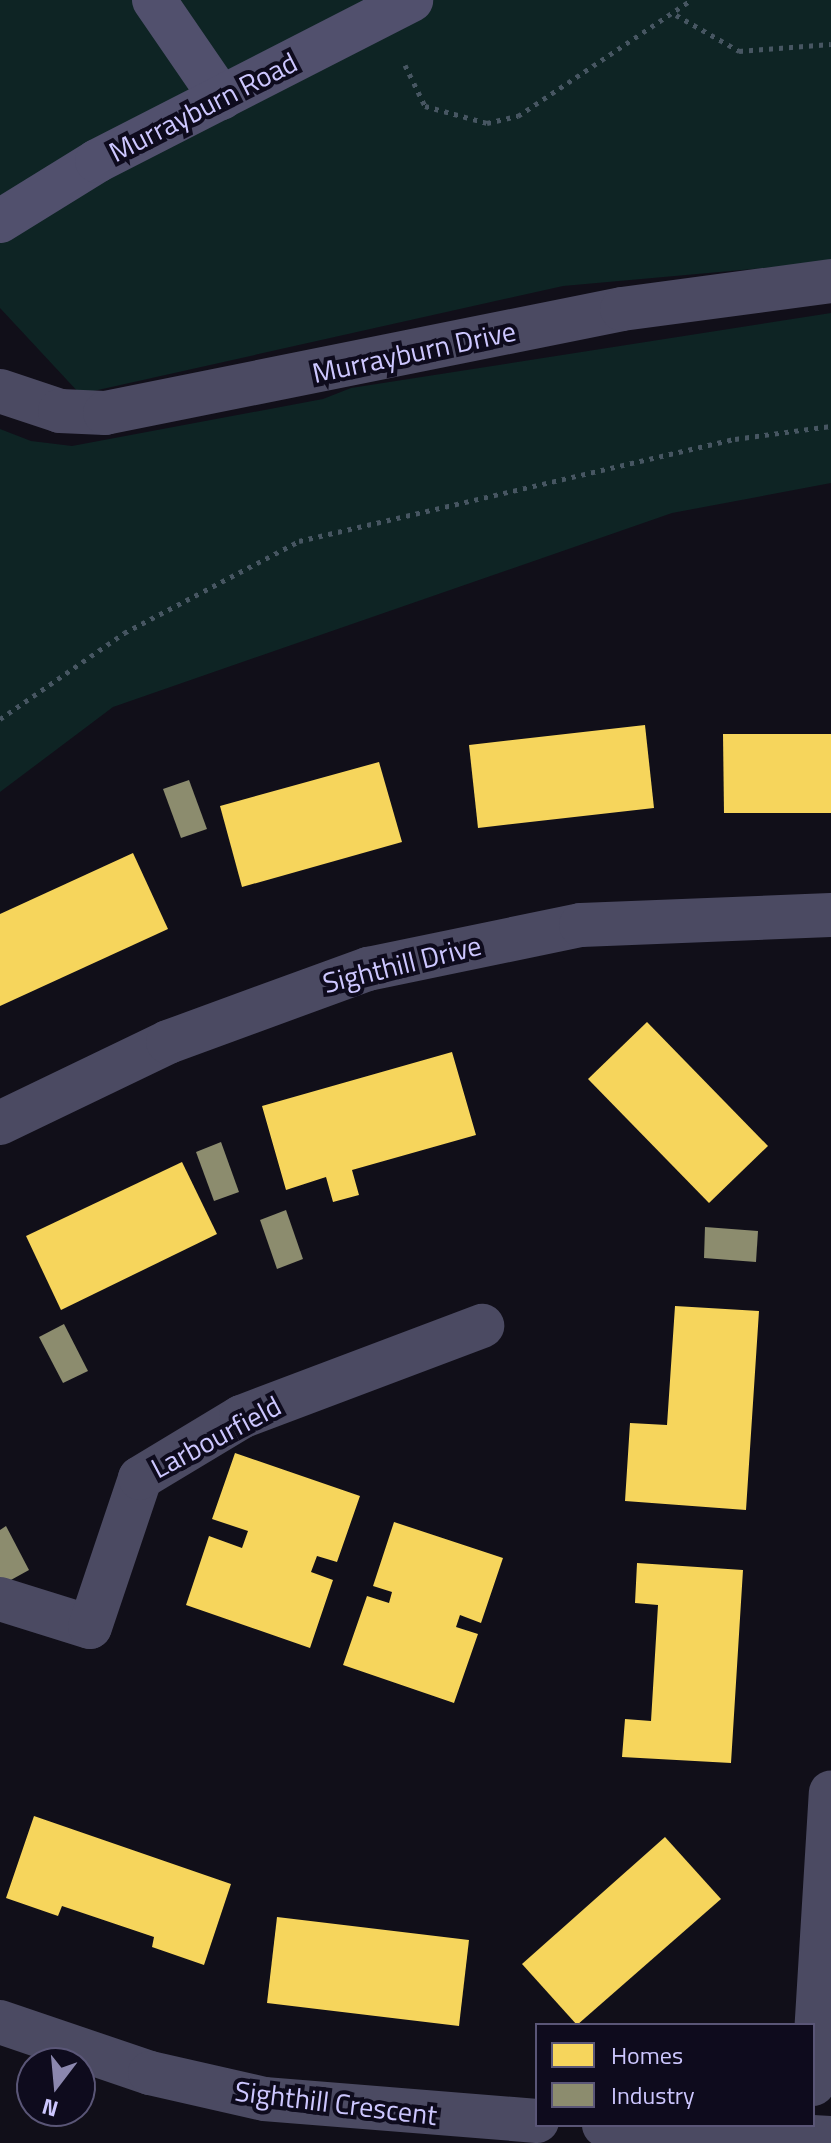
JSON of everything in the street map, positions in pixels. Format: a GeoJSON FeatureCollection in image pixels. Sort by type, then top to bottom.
{"type":"FeatureCollection","features":[{"type":"Feature","properties":{"kind":"street"},"geometry":{"type":"LineString","coordinates":[[154,0],[221,98]]}},
{"type":"Feature","properties":{"kind":"street","name":"Murrayburn Road"},"geometry":{"type":"LineString","coordinates":[[0,221],[97,161],[396,8]]}},
{"type":"Feature","properties":{"kind":"street","name":"Murrayburn Drive"},"geometry":{"type":"LineString","coordinates":[[0,391],[60,411],[105,413],[622,309],[831,281]]}},
{"type":"Feature","properties":{"kind":"street","name":"Sighthill Drive"},"geometry":{"type":"LineString","coordinates":[[0,1123],[168,1042],[368,969],[581,925],[831,915]]}},
{"type":"Feature","properties":{"kind":"street","name":"Larbourfield"},"geometry":{"type":"LineString","coordinates":[[0,1599],[90,1627],[140,1478],[241,1417],[482,1326]]}},
{"type":"Feature","properties":{"kind":"street"},"geometry":{"type":"LineString","coordinates":[[815,2052],[831,1793]]}},
{"type":"Feature","properties":{"kind":"street","name":"Sighthill Crescent"},"geometry":{"type":"LineString","coordinates":[[0,2022],[150,2073],[264,2099],[535,2121]]}},
{"type":"Feature","properties":{"kind":"street"},"geometry":{"type":"LineString","coordinates":[[643,2127],[816,2136]]}},
{"type":"Feature","properties":{"kind":"path"},"geometry":{"type":"LineString","coordinates":[[396,8],[425,106],[487,123],[518,116],[676,15],[691,0]]}},
{"type":"Feature","properties":{"kind":"path"},"geometry":{"type":"LineString","coordinates":[[676,15],[739,51],[831,44]]}},
{"type":"Feature","properties":{"kind":"path"},"geometry":{"type":"LineString","coordinates":[[0,719],[124,633],[299,541],[735,439],[831,426]]}},
{"type":"Feature","properties":{"kind":"green space"},"geometry":{"type":"Polygon","coordinates":[[[0,0],[831,0],[831,262],[563,286],[80,394],[0,308],[0,0]]]}},
{"type":"Feature","properties":{"kind":"green space"},"geometry":{"type":"Polygon","coordinates":[[[831,313],[831,483],[672,513],[113,707],[0,792],[0,429],[31,441],[72,446],[323,399],[351,388],[831,313]]]}},
{"type":"Feature","properties":{"kind":"building: Homes"},"geometry":{"type":"Polygon","coordinates":[[[645,725],[654,808],[478,828],[469,745],[645,725]]]}},
{"type":"Feature","properties":{"kind":"building: Homes"},"geometry":{"type":"Polygon","coordinates":[[[723,734],[831,734],[831,813],[724,813],[723,734]]]}},
{"type":"Feature","properties":{"kind":"building: Homes"},"geometry":{"type":"Polygon","coordinates":[[[379,762],[402,842],[242,887],[220,806],[379,762]]]}},
{"type":"Feature","properties":{"kind":"building: Homes"},"geometry":{"type":"Polygon","coordinates":[[[133,853],[168,929],[0,1006],[0,914],[133,853]]]}},
{"type":"Feature","properties":{"kind":"building: Homes"},"geometry":{"type":"Polygon","coordinates":[[[647,1022],[768,1146],[709,1203],[588,1079],[647,1022]]]}},
{"type":"Feature","properties":{"kind":"building: Homes"},"geometry":{"type":"Polygon","coordinates":[[[452,1052],[476,1135],[352,1170],[359,1195],[333,1202],[326,1177],[286,1190],[262,1106],[452,1052]]]}},
{"type":"Feature","properties":{"kind":"building: Homes"},"geometry":{"type":"Polygon","coordinates":[[[182,1162],[217,1234],[61,1310],[26,1236],[182,1162]]]}},
{"type":"Feature","properties":{"kind":"building: Homes"},"geometry":{"type":"Polygon","coordinates":[[[675,1306],[759,1311],[746,1510],[625,1501],[630,1423],[667,1425],[675,1306]]]}},
{"type":"Feature","properties":{"kind":"building: Homes"},"geometry":{"type":"Polygon","coordinates":[[[235,1453],[360,1496],[337,1562],[317,1556],[311,1572],[333,1580],[310,1648],[186,1605],[209,1536],[242,1548],[248,1531],[212,1519],[235,1453]]]}},
{"type":"Feature","properties":{"kind":"building: Homes"},"geometry":{"type":"Polygon","coordinates":[[[394,1522],[503,1558],[481,1623],[460,1615],[456,1627],[478,1634],[454,1703],[343,1665],[367,1596],[389,1603],[392,1592],[373,1586],[394,1522]]]}},
{"type":"Feature","properties":{"kind":"building: Homes"},"geometry":{"type":"Polygon","coordinates":[[[637,1563],[743,1570],[731,1763],[622,1757],[625,1719],[651,1721],[658,1605],[635,1603],[637,1563]]]}},
{"type":"Feature","properties":{"kind":"building: Homes"},"geometry":{"type":"Polygon","coordinates":[[[34,1816],[231,1884],[204,1965],[152,1947],[154,1937],[62,1906],[58,1916],[6,1898],[34,1816]]]}},
{"type":"Feature","properties":{"kind":"building: Homes"},"geometry":{"type":"Polygon","coordinates":[[[665,1837],[721,1899],[579,2023],[575,2023],[522,1964],[665,1837]]]}},
{"type":"Feature","properties":{"kind":"building: Homes"},"geometry":{"type":"Polygon","coordinates":[[[277,1917],[469,1940],[459,2026],[267,2003],[277,1917]]]}},
{"type":"Feature","properties":{"kind":"building: Industry"},"geometry":{"type":"Polygon","coordinates":[[[189,780],[207,829],[181,838],[163,789],[189,780]]]}},
{"type":"Feature","properties":{"kind":"building: Industry"},"geometry":{"type":"Polygon","coordinates":[[[221,1142],[239,1192],[214,1201],[196,1152],[221,1142]]]}},
{"type":"Feature","properties":{"kind":"building: Industry"},"geometry":{"type":"Polygon","coordinates":[[[286,1210],[303,1259],[277,1269],[260,1220],[286,1210]]]}},
{"type":"Feature","properties":{"kind":"building: Industry"},"geometry":{"type":"Polygon","coordinates":[[[705,1227],[758,1231],[756,1262],[704,1258],[705,1227]]]}},
{"type":"Feature","properties":{"kind":"building: Industry"},"geometry":{"type":"Polygon","coordinates":[[[64,1324],[88,1371],[63,1383],[39,1337],[64,1324]]]}},
{"type":"Feature","properties":{"kind":"building: Industry"},"geometry":{"type":"Polygon","coordinates":[[[6,1526],[29,1570],[0,1586],[0,1530],[6,1526]]]}}]}
